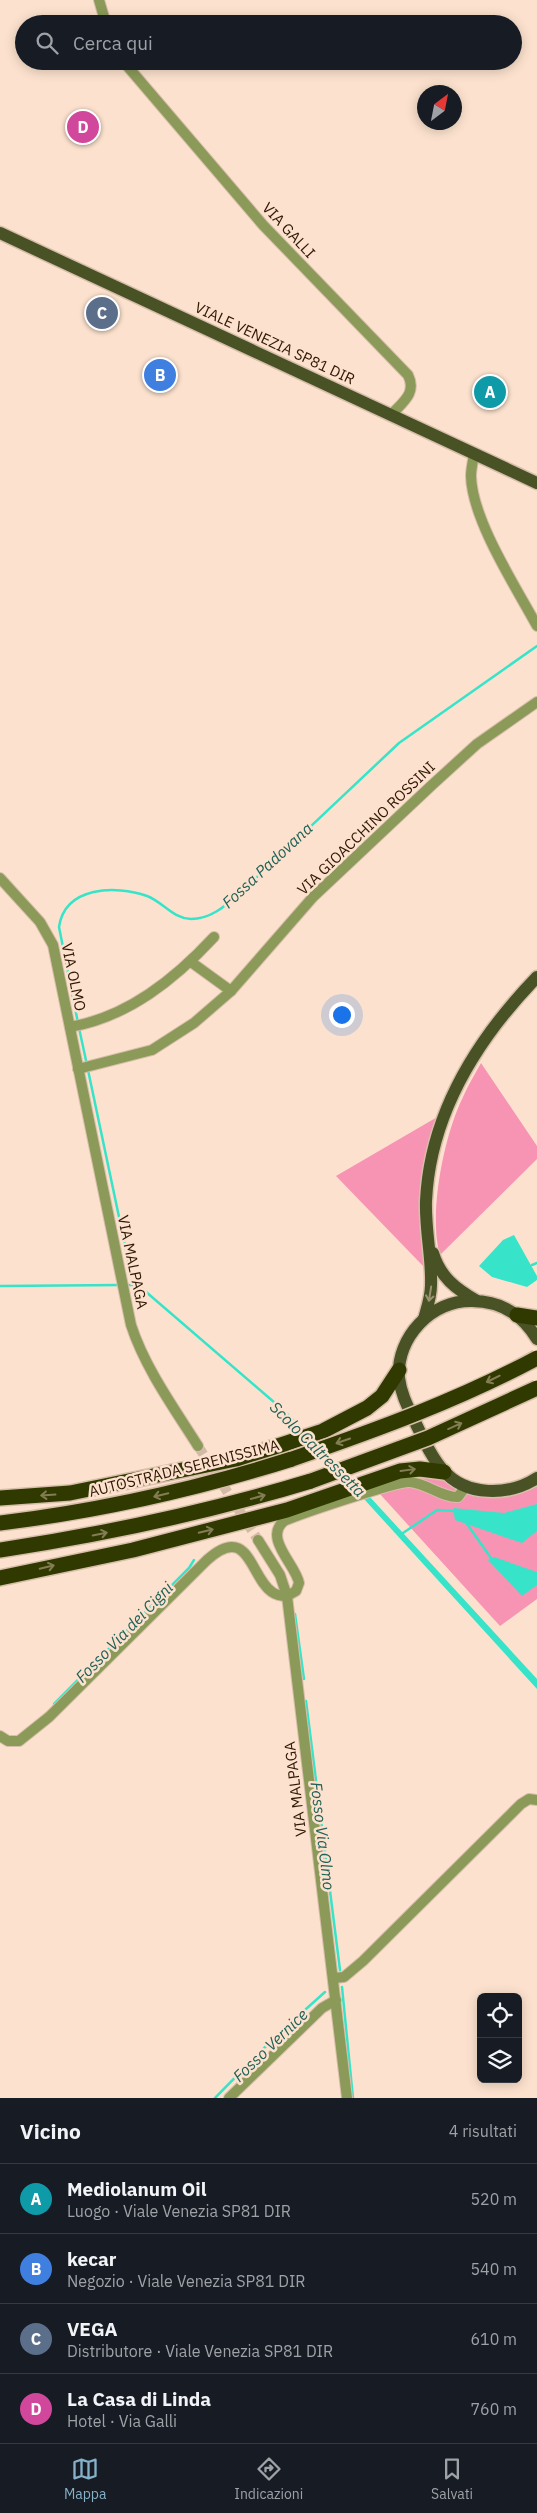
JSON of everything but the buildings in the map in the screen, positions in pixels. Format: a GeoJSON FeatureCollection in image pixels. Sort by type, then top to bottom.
{"type":"FeatureCollection","features":[{"type":"Feature","properties":{"kind":"highway"},"geometry":{"type":"LineString","coordinates":[[517,1315],[537,1318]]}},
{"type":"Feature","properties":{"kind":"highway","name":"AUTOSTRADA SERENISSIMA"},"geometry":{"type":"LineString","coordinates":[[0,1523],[134,1501],[242,1475],[389,1425],[480,1386],[537,1358]]}},
{"type":"Feature","properties":{"kind":"highway"},"geometry":{"type":"LineString","coordinates":[[0,1498],[70,1493],[217,1463],[284,1444],[323,1431],[349,1419],[376,1402],[399,1370]]}},
{"type":"Feature","properties":{"kind":"highway"},"geometry":{"type":"LineString","coordinates":[[0,1550],[87,1537],[141,1526],[311,1481],[428,1438],[537,1388]]}},
{"type":"Feature","properties":{"kind":"highway"},"geometry":{"type":"LineString","coordinates":[[0,1578],[188,1536],[348,1495],[379,1485],[407,1470],[444,1472]]}},
{"type":"Feature","properties":{"kind":"main road","name":"VIALE VENEZIA SP81 DIR"},"geometry":{"type":"LineString","coordinates":[[0,233],[537,483]]}},
{"type":"Feature","properties":{"kind":"main road"},"geometry":{"type":"LineString","coordinates":[[424,1319],[431,1287],[427,1234],[429,1171],[434,1144],[444,1111],[477,1050],[494,1026],[537,977]]}},
{"type":"Feature","properties":{"kind":"main road"},"geometry":{"type":"LineString","coordinates":[[427,1234],[435,1260],[442,1273],[459,1290],[477,1301]]}},
{"type":"Feature","properties":{"kind":"main road"},"geometry":{"type":"LineString","coordinates":[[537,1339],[525,1321],[502,1306],[477,1301],[449,1304],[424,1319],[406,1342],[399,1370],[406,1402],[426,1446],[444,1472],[466,1486],[481,1490],[502,1491],[522,1486],[537,1478]]}},
{"type":"Feature","properties":{"kind":"street"},"geometry":{"type":"LineString","coordinates":[[99,0],[103,15]]}},
{"type":"Feature","properties":{"kind":"street","name":"VIA GALLI"},"geometry":{"type":"LineString","coordinates":[[131,70],[263,225],[408,375],[412,389],[410,395],[391,415]]}},
{"type":"Feature","properties":{"kind":"street"},"geometry":{"type":"LineString","coordinates":[[474,454],[471,475],[473,494],[481,516],[537,626]]}},
{"type":"Feature","properties":{"kind":"street","name":"VIA GIOACCHINO ROSSINI"},"geometry":{"type":"LineString","coordinates":[[84,1067],[158,1046],[194,1023],[231,991],[314,897],[362,851],[477,744],[537,702]]}},
{"type":"Feature","properties":{"kind":"street","name":"VIA OLMO"},"geometry":{"type":"LineString","coordinates":[[0,878],[36,916],[50,937],[76,1026],[84,1067]]}},
{"type":"Feature","properties":{"kind":"street"},"geometry":{"type":"LineString","coordinates":[[76,1026],[148,996],[191,962],[214,937]]}},
{"type":"Feature","properties":{"kind":"street"},"geometry":{"type":"LineString","coordinates":[[191,962],[231,991]]}},
{"type":"Feature","properties":{"kind":"street","name":"VIA MALPAGA"},"geometry":{"type":"LineString","coordinates":[[84,1067],[124,1294],[138,1343],[166,1395],[198,1446]]}},
{"type":"Feature","properties":{"kind":"street"},"geometry":{"type":"LineString","coordinates":[[379,1485],[408,1482],[429,1487],[451,1497],[458,1497],[466,1486]]}},
{"type":"Feature","properties":{"kind":"street"},"geometry":{"type":"LineString","coordinates":[[0,1736],[12,1742],[19,1741],[49,1717],[220,1549],[232,1548],[244,1553],[272,1593],[287,1596],[296,1591],[299,1580],[278,1542],[277,1535],[280,1525],[292,1518],[348,1495]]}},
{"type":"Feature","properties":{"kind":"street","name":"VIA MALPAGA"},"geometry":{"type":"LineString","coordinates":[[258,1540],[280,1575],[287,1596],[347,2098]]}},
{"type":"Feature","properties":{"kind":"street"},"geometry":{"type":"LineString","coordinates":[[334,1978],[344,1977],[363,1961],[521,1804],[529,1799],[537,1800]]}},
{"type":"Feature","properties":{"kind":"street"},"geometry":{"type":"LineString","coordinates":[[229,2098],[322,2008],[336,2000]]}},
{"type":"Feature","properties":{"kind":"shaded area"},"geometry":{"type":"Polygon","coordinates":[[[481,1063],[537,1146],[537,1159],[440,1255],[436,1219],[437,1197],[444,1153],[456,1113],[481,1063]]]}},
{"type":"Feature","properties":{"kind":"shaded area"},"geometry":{"type":"Polygon","coordinates":[[[439,1116],[425,1268],[336,1176],[439,1116]]]}},
{"type":"Feature","properties":{"kind":"shaded area"},"geometry":{"type":"Polygon","coordinates":[[[399,1473],[440,1476],[471,1490],[537,1482],[537,1599],[500,1626],[369,1482],[399,1473]]]}},
{"type":"Feature","properties":{"kind":"water"},"geometry":{"type":"Polygon","coordinates":[[[514,1235],[537,1276],[537,1280],[527,1287],[492,1277],[479,1266],[503,1240],[514,1235]]]}},
{"type":"Feature","properties":{"kind":"water"},"geometry":{"type":"Polygon","coordinates":[[[370,1497],[537,1679],[537,1689],[364,1499],[370,1497]]]}},
{"type":"Feature","properties":{"kind":"water"},"geometry":{"type":"Polygon","coordinates":[[[537,1504],[537,1531],[522,1543],[455,1520],[453,1508],[504,1513],[537,1504]]]}},
{"type":"Feature","properties":{"kind":"water"},"geometry":{"type":"Polygon","coordinates":[[[494,1557],[537,1572],[537,1585],[522,1596],[488,1560],[494,1557]]]}},
{"type":"Feature","properties":{"kind":"waterway","name":"Fossa Padovana"},"geometry":{"type":"LineString","coordinates":[[78,1023],[59,927],[63,913],[71,903],[81,896],[94,892],[121,890],[147,896],[184,918],[191,919],[211,915],[238,895],[399,743],[537,646]]}},
{"type":"Feature","properties":{"kind":"waterway","name":"Fossa Padovana"},"geometry":{"type":"LineString","coordinates":[[79,1028],[87,1065]]}},
{"type":"Feature","properties":{"kind":"waterway","name":"Fossa Padovana"},"geometry":{"type":"LineString","coordinates":[[88,1070],[130,1269],[138,1285]]}},
{"type":"Feature","properties":{"kind":"waterway"},"geometry":{"type":"LineString","coordinates":[[532,1265],[537,1263]]}},
{"type":"Feature","properties":{"kind":"waterway","name":"Scolo Caltressetta"},"geometry":{"type":"LineString","coordinates":[[0,1286],[121,1285]]}},
{"type":"Feature","properties":{"kind":"waterway","name":"Scolo Caltressetta"},"geometry":{"type":"LineString","coordinates":[[126,1285],[138,1285],[282,1409],[305,1432]]}},
{"type":"Feature","properties":{"kind":"waterway","name":"Scolo Caltressetta"},"geometry":{"type":"LineString","coordinates":[[324,1453],[336,1465]]}},
{"type":"Feature","properties":{"kind":"waterway"},"geometry":{"type":"LineString","coordinates":[[403,1533],[437,1510],[453,1511]]}},
{"type":"Feature","properties":{"kind":"waterway"},"geometry":{"type":"LineString","coordinates":[[467,1524],[491,1558]]}},
{"type":"Feature","properties":{"kind":"waterway","name":"Fosso Via dei Cigni"},"geometry":{"type":"LineString","coordinates":[[54,1704],[189,1568],[194,1560]]}},
{"type":"Feature","properties":{"kind":"waterway","name":"Fosso Via Olmo"},"geometry":{"type":"LineString","coordinates":[[295,1614],[304,1679]]}},
{"type":"Feature","properties":{"kind":"waterway","name":"Fosso Via Olmo"},"geometry":{"type":"LineString","coordinates":[[306,1701],[340,1970]]}},
{"type":"Feature","properties":{"kind":"waterway","name":"Fosso Via Olmo"},"geometry":{"type":"LineString","coordinates":[[342,1987],[353,2098]]}},
{"type":"Feature","properties":{"kind":"waterway","name":"Fosso Vernice"},"geometry":{"type":"LineString","coordinates":[[215,2098],[277,2035],[325,1992]]}},
{"type":"Feature","properties":{"kind":"tunnel"},"geometry":{"type":"LineString","coordinates":[[198,1446],[258,1540]]}},
{"type":"Feature","properties":{"kind":"place","name":"La Casa di Linda"},"geometry":{"type":"Point","coordinates":[83,127]}},
{"type":"Feature","properties":{"kind":"place","name":"VEGA"},"geometry":{"type":"Point","coordinates":[102,313]}},
{"type":"Feature","properties":{"kind":"place","name":"kecar"},"geometry":{"type":"Point","coordinates":[160,375]}},
{"type":"Feature","properties":{"kind":"place","name":"Mediolanum Oil"},"geometry":{"type":"Point","coordinates":[490,392]}}]}
